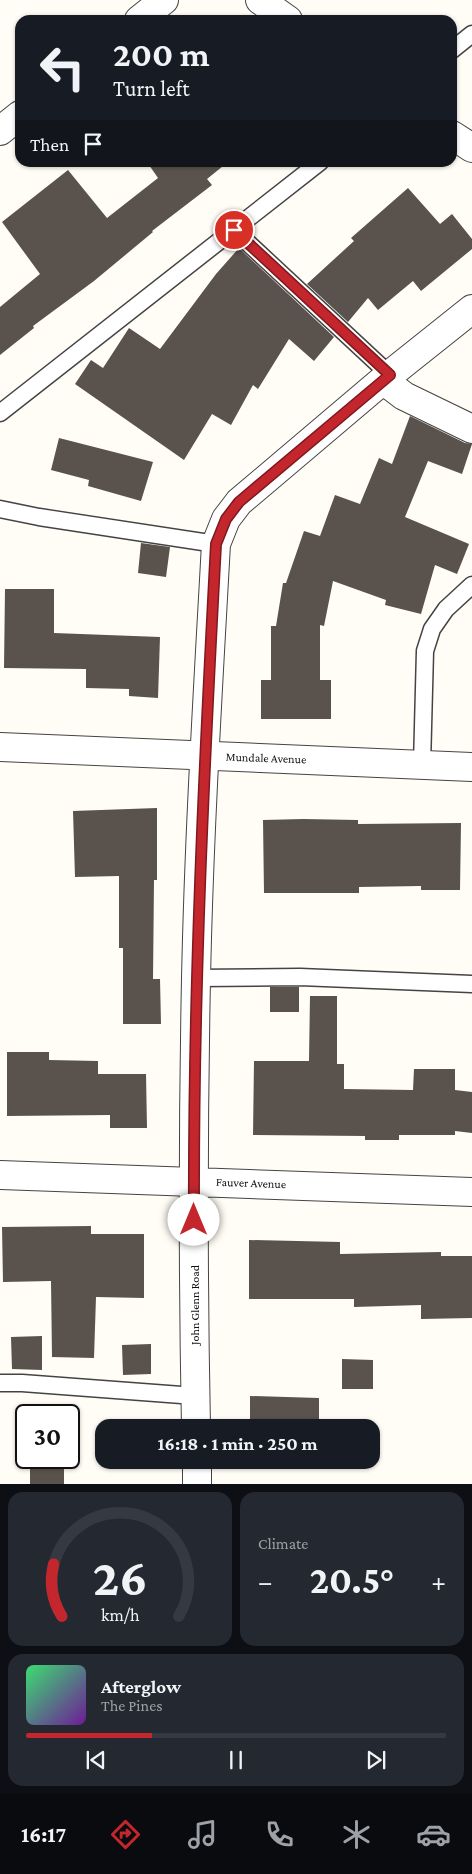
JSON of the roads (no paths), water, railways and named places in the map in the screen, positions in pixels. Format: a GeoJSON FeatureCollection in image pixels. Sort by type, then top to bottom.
{"type":"FeatureCollection","features":[{"type":"Feature","properties":{"kind":"street"},"geometry":{"type":"LineString","coordinates":[[145,15],[164,0]]}},
{"type":"Feature","properties":{"kind":"street"},"geometry":{"type":"LineString","coordinates":[[260,0],[281,15]]}},
{"type":"Feature","properties":{"kind":"street"},"geometry":{"type":"LineString","coordinates":[[0,132],[15,119]]}},
{"type":"Feature","properties":{"kind":"street"},"geometry":{"type":"LineString","coordinates":[[457,138],[472,148]]}},
{"type":"Feature","properties":{"kind":"street","name":"John Glenn Road"},"geometry":{"type":"LineString","coordinates":[[196,1419],[194,1181],[196,978],[204,756],[216,544],[226,519],[239,502],[472,309]]}},
{"type":"Feature","properties":{"kind":"street"},"geometry":{"type":"LineString","coordinates":[[387,378],[404,396],[472,429]]}},
{"type":"Feature","properties":{"kind":"street","name":"Mundale Avenue"},"geometry":{"type":"LineString","coordinates":[[0,747],[472,767]]}},
{"type":"Feature","properties":{"kind":"street","name":"Fauver Avenue"},"geometry":{"type":"LineString","coordinates":[[0,1175],[472,1192]]}},
{"type":"Feature","properties":{"kind":"street"},"geometry":{"type":"LineString","coordinates":[[197,1469],[197,1484]]}},
{"type":"Feature","properties":{"kind":"lane"},"geometry":{"type":"LineString","coordinates":[[457,46],[472,34]]}},
{"type":"Feature","properties":{"kind":"lane"},"geometry":{"type":"LineString","coordinates":[[0,413],[314,167]]}},
{"type":"Feature","properties":{"kind":"lane"},"geometry":{"type":"LineString","coordinates":[[234,230],[387,378]]}},
{"type":"Feature","properties":{"kind":"lane"},"geometry":{"type":"LineString","coordinates":[[0,509],[38,517],[216,544]]}},
{"type":"Feature","properties":{"kind":"lane"},"geometry":{"type":"LineString","coordinates":[[422,765],[425,651],[432,629],[446,609],[472,585]]}},
{"type":"Feature","properties":{"kind":"lane"},"geometry":{"type":"LineString","coordinates":[[196,978],[300,977],[472,984]]}},
{"type":"Feature","properties":{"kind":"lane"},"geometry":{"type":"LineString","coordinates":[[0,1383],[196,1396]]}}]}
